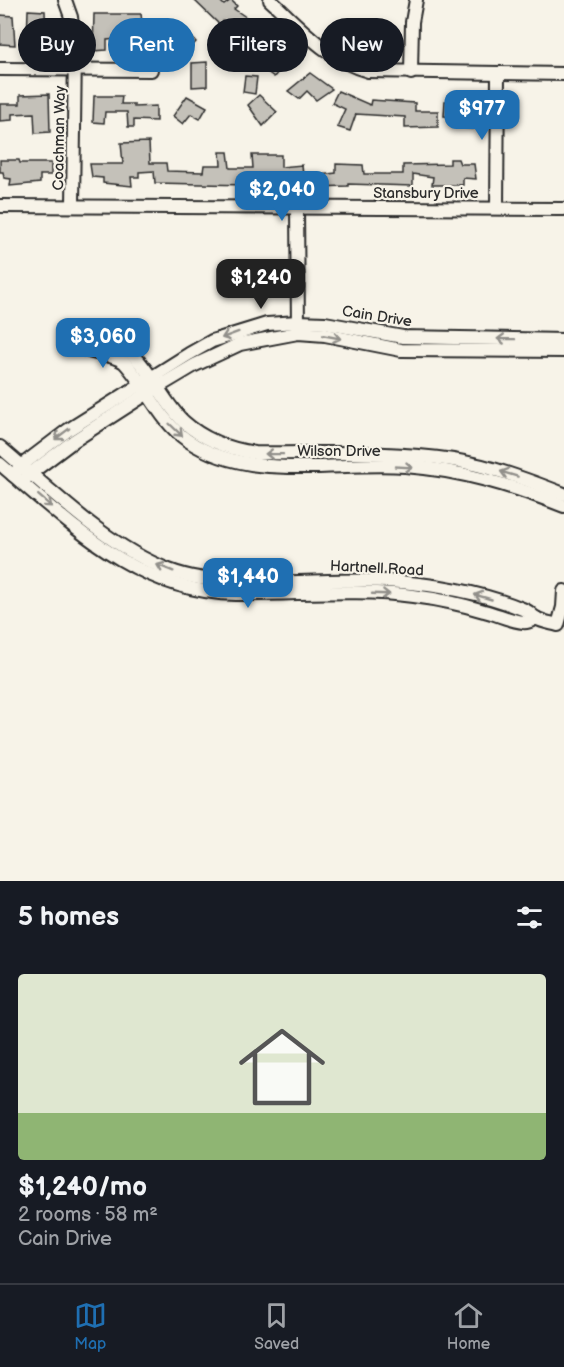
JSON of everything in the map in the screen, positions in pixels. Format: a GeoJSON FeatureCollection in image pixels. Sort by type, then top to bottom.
{"type":"FeatureCollection","features":[{"type":"Feature","properties":{"kind":"street","name":"Coachman Way"},"geometry":{"type":"LineString","coordinates":[[64,0],[71,18]]}},
{"type":"Feature","properties":{"kind":"street"},"geometry":{"type":"LineString","coordinates":[[270,0],[334,57],[349,66],[368,71],[411,74],[564,74]]}},
{"type":"Feature","properties":{"kind":"street"},"geometry":{"type":"LineString","coordinates":[[411,74],[412,22],[416,0]]}},
{"type":"Feature","properties":{"kind":"street"},"geometry":{"type":"LineString","coordinates":[[0,69],[18,69]]}},
{"type":"Feature","properties":{"kind":"street","name":"Coachman Way"},"geometry":{"type":"LineString","coordinates":[[73,206],[75,72]]}},
{"type":"Feature","properties":{"kind":"street"},"geometry":{"type":"LineString","coordinates":[[497,208],[498,74]]}},
{"type":"Feature","properties":{"kind":"street","name":"Stansbury Drive"},"geometry":{"type":"LineString","coordinates":[[0,206],[564,209]]}},
{"type":"Feature","properties":{"kind":"street"},"geometry":{"type":"LineString","coordinates":[[297,207],[298,327]]}},
{"type":"Feature","properties":{"kind":"street","name":"Cain Drive"},"geometry":{"type":"LineString","coordinates":[[22,474],[68,430],[149,385],[212,342],[267,324],[298,327],[326,323],[403,338],[564,351]]}},
{"type":"Feature","properties":{"kind":"street","name":"Cain Drive"},"geometry":{"type":"LineString","coordinates":[[470,344],[564,340]]}},
{"type":"Feature","properties":{"kind":"street","name":"Wilson Drive"},"geometry":{"type":"LineString","coordinates":[[75,344],[89,351],[116,357],[149,385],[169,423],[185,438],[225,459],[251,465],[347,460],[406,454],[456,460],[520,478],[564,494]]}},
{"type":"Feature","properties":{"kind":"street","name":"Hartnell Road"},"geometry":{"type":"LineString","coordinates":[[0,447],[22,474],[79,531],[116,558],[166,582],[197,590],[234,587],[353,587],[416,584],[473,594],[528,611],[536,618],[558,625],[564,607],[564,591]]}},
{"type":"Feature","properties":{"kind":"street","name":"Wilson Drive"},"geometry":{"type":"LineString","coordinates":[[347,460],[452,472],[527,492],[564,506]]}},
{"type":"Feature","properties":{"kind":"street","name":"Hartnell Road"},"geometry":{"type":"LineString","coordinates":[[0,464],[22,474]]}},
{"type":"Feature","properties":{"kind":"building"},"geometry":{"type":"Polygon","coordinates":[[[194,0],[219,0],[224,5],[231,0],[237,6],[234,9],[247,18],[213,18],[194,0]]]}},
{"type":"Feature","properties":{"kind":"building"},"geometry":{"type":"Polygon","coordinates":[[[28,10],[45,11],[45,18],[28,18],[28,10]]]}},
{"type":"Feature","properties":{"kind":"building"},"geometry":{"type":"Polygon","coordinates":[[[94,14],[141,14],[142,18],[108,18],[107,50],[96,51],[96,18],[94,18],[94,14]]]}},
{"type":"Feature","properties":{"kind":"building"},"geometry":{"type":"Polygon","coordinates":[[[0,15],[13,16],[15,45],[0,44],[0,15]]]}},
{"type":"Feature","properties":{"kind":"building"},"geometry":{"type":"Polygon","coordinates":[[[207,62],[207,86],[192,87],[192,72],[195,72],[195,63],[207,62]]]}},
{"type":"Feature","properties":{"kind":"building"},"geometry":{"type":"Polygon","coordinates":[[[267,72],[278,72],[274,77],[267,72]]]}},
{"type":"Feature","properties":{"kind":"building"},"geometry":{"type":"Polygon","coordinates":[[[310,73],[332,89],[316,100],[307,91],[299,99],[288,91],[310,73]]]}},
{"type":"Feature","properties":{"kind":"building"},"geometry":{"type":"Polygon","coordinates":[[[245,76],[257,77],[255,94],[243,92],[245,76]]]}},
{"type":"Feature","properties":{"kind":"building"},"geometry":{"type":"Polygon","coordinates":[[[338,91],[370,105],[371,100],[415,103],[415,111],[438,111],[438,127],[405,128],[405,117],[356,114],[350,131],[337,127],[345,109],[332,103],[338,91]]]}},
{"type":"Feature","properties":{"kind":"building"},"geometry":{"type":"Polygon","coordinates":[[[49,94],[50,132],[35,133],[34,113],[12,114],[12,120],[0,121],[0,104],[20,104],[20,95],[49,94]]]}},
{"type":"Feature","properties":{"kind":"building"},"geometry":{"type":"Polygon","coordinates":[[[259,95],[277,112],[263,126],[248,105],[259,95]]]}},
{"type":"Feature","properties":{"kind":"building"},"geometry":{"type":"Polygon","coordinates":[[[94,96],[122,96],[121,104],[134,104],[134,107],[156,106],[156,121],[134,120],[134,127],[128,127],[127,112],[105,112],[104,123],[93,122],[94,96]]]}},
{"type":"Feature","properties":{"kind":"building"},"geometry":{"type":"Polygon","coordinates":[[[187,96],[207,107],[200,119],[191,114],[183,124],[173,116],[187,96]]]}},
{"type":"Feature","properties":{"kind":"building"},"geometry":{"type":"Polygon","coordinates":[[[445,101],[472,101],[473,129],[461,128],[460,117],[444,116],[445,101]]]}},
{"type":"Feature","properties":{"kind":"building"},"geometry":{"type":"Polygon","coordinates":[[[149,142],[150,163],[166,163],[167,171],[203,172],[204,165],[221,165],[220,152],[228,152],[230,168],[253,168],[252,155],[281,155],[281,167],[302,165],[303,175],[336,173],[336,164],[363,165],[364,174],[403,174],[403,165],[450,164],[450,159],[458,159],[460,164],[474,164],[476,179],[463,178],[463,185],[432,185],[433,177],[413,174],[413,186],[348,184],[348,186],[314,187],[286,186],[286,176],[265,177],[266,184],[248,185],[155,183],[154,171],[139,172],[139,177],[131,177],[132,186],[103,183],[103,178],[92,177],[90,164],[123,164],[121,143],[149,142]]]}},
{"type":"Feature","properties":{"kind":"building"},"geometry":{"type":"Polygon","coordinates":[[[0,160],[19,160],[20,163],[51,163],[51,175],[40,175],[40,183],[10,186],[11,179],[4,178],[3,172],[0,172],[0,160]]]}}]}
